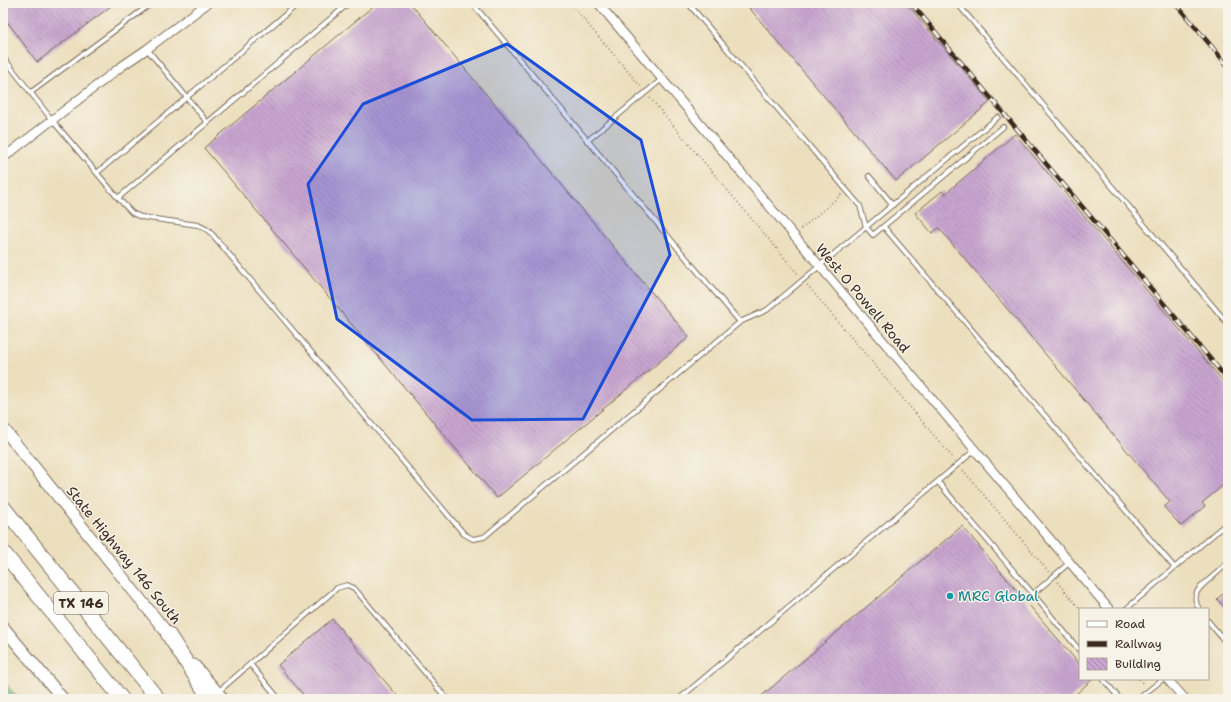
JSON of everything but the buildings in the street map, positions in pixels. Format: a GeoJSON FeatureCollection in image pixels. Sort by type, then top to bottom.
{"type":"FeatureCollection","features":[{"type":"Feature","properties":{"kind":"highway","name":"TX 146"},"geometry":{"type":"LineString","coordinates":[[3,507],[158,699]]}},
{"type":"Feature","properties":{"kind":"highway","name":"TX 146"},"geometry":{"type":"LineString","coordinates":[[3,552],[122,699]]}},
{"type":"Feature","properties":{"kind":"highway"},"geometry":{"type":"LineString","coordinates":[[168,634],[217,697]]}},
{"type":"Feature","properties":{"kind":"main road","name":"State Highway 146 South"},"geometry":{"type":"LineString","coordinates":[[3,428],[168,634]]}},
{"type":"Feature","properties":{"kind":"main road"},"geometry":{"type":"LineString","coordinates":[[3,627],[63,699]]}},
{"type":"Feature","properties":{"kind":"street"},"geometry":{"type":"LineString","coordinates":[[3,158],[122,66],[146,50],[208,3]]}},
{"type":"Feature","properties":{"kind":"street","name":"West O Powell Road"},"geometry":{"type":"LineString","coordinates":[[598,3],[1107,608]]}},
{"type":"Feature","properties":{"kind":"street"},"geometry":{"type":"LineString","coordinates":[[1168,680],[1184,699]]}},
{"type":"Feature","properties":{"kind":"lane"},"geometry":{"type":"LineString","coordinates":[[30,93],[152,3]]}},
{"type":"Feature","properties":{"kind":"lane"},"geometry":{"type":"LineString","coordinates":[[98,172],[299,3]]}},
{"type":"Feature","properties":{"kind":"lane"},"geometry":{"type":"LineString","coordinates":[[118,198],[349,3]]}},
{"type":"Feature","properties":{"kind":"lane"},"geometry":{"type":"LineString","coordinates":[[472,3],[740,322]]}},
{"type":"Feature","properties":{"kind":"lane"},"geometry":{"type":"LineString","coordinates":[[688,3],[860,206],[866,227],[874,236],[1003,127]]}},
{"type":"Feature","properties":{"kind":"lane"},"geometry":{"type":"LineString","coordinates":[[957,3],[1228,324]]}},
{"type":"Feature","properties":{"kind":"lane"},"geometry":{"type":"LineString","coordinates":[[146,50],[207,122]]}},
{"type":"Feature","properties":{"kind":"lane"},"geometry":{"type":"LineString","coordinates":[[3,57],[52,120],[132,213],[141,217],[198,226],[206,229],[212,234],[464,534],[473,539],[484,537],[740,322],[767,310],[998,117]]}},
{"type":"Feature","properties":{"kind":"lane"},"geometry":{"type":"LineString","coordinates":[[587,141],[662,79]]}},
{"type":"Feature","properties":{"kind":"lane"},"geometry":{"type":"LineString","coordinates":[[869,176],[893,205]]}},
{"type":"Feature","properties":{"kind":"lane"},"geometry":{"type":"LineString","coordinates":[[884,227],[1174,568]]}},
{"type":"Feature","properties":{"kind":"lane"},"geometry":{"type":"LineString","coordinates":[[679,699],[975,450]]}},
{"type":"Feature","properties":{"kind":"lane"},"geometry":{"type":"LineString","coordinates":[[938,482],[1079,650]]}},
{"type":"Feature","properties":{"kind":"lane"},"geometry":{"type":"LineString","coordinates":[[1127,608],[1228,522]]}},
{"type":"Feature","properties":{"kind":"lane"},"geometry":{"type":"LineString","coordinates":[[1033,594],[1070,562]]}},
{"type":"Feature","properties":{"kind":"lane"},"geometry":{"type":"LineString","coordinates":[[1199,608],[1195,600],[1196,593],[1200,587],[1228,563]]}},
{"type":"Feature","properties":{"kind":"lane"},"geometry":{"type":"LineString","coordinates":[[217,697],[250,664],[337,588],[347,584],[354,588],[447,699]]}},
{"type":"Feature","properties":{"kind":"lane"},"geometry":{"type":"LineString","coordinates":[[1209,622],[1228,645]]}},
{"type":"Feature","properties":{"kind":"lane"},"geometry":{"type":"LineString","coordinates":[[250,664],[279,699]]}},
{"type":"Feature","properties":{"kind":"lane"},"geometry":{"type":"LineString","coordinates":[[1104,680],[1120,699]]}},
{"type":"Feature","properties":{"kind":"lane"},"geometry":{"type":"LineString","coordinates":[[1138,699],[1162,680]]}},
{"type":"Feature","properties":{"kind":"path"},"geometry":{"type":"LineString","coordinates":[[570,3],[1079,608]]}},
{"type":"Feature","properties":{"kind":"path"},"geometry":{"type":"LineString","coordinates":[[794,235],[847,190]]}},
{"type":"Feature","properties":{"kind":"highlighted area"},"geometry":{"type":"Polygon","coordinates":[[[507,44],[641,140],[670,255],[583,419],[472,420],[337,319],[308,184],[363,104],[507,44]]]}},
{"type":"Feature","properties":{"kind":"green space"},"geometry":{"type":"Polygon","coordinates":[[[3,681],[19,699],[3,699],[3,681]]]}},
{"type":"Feature","properties":{"kind":"railway"},"geometry":{"type":"LineString","coordinates":[[911,3],[1228,380]]}},
{"type":"Feature","properties":{"kind":"railway"},"geometry":{"type":"LineString","coordinates":[[1175,3],[1228,66]]}},
{"type":"Feature","properties":{"kind":"place","name":"MRC Global"},"geometry":{"type":"Point","coordinates":[950,596]}}]}
